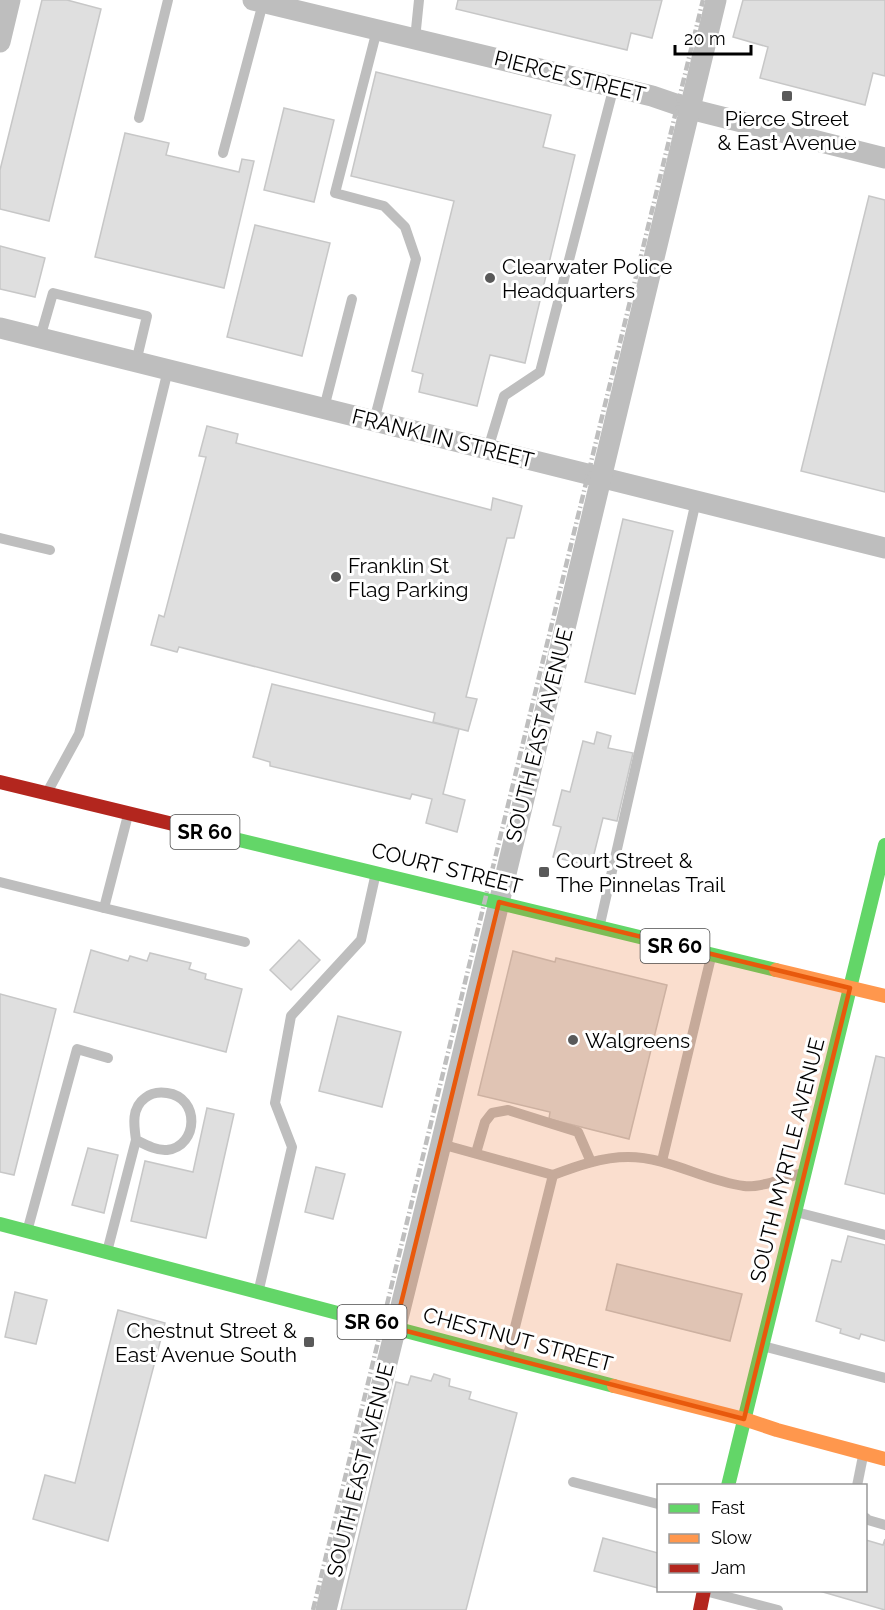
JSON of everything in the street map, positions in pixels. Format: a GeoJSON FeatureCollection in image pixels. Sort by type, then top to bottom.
{"type":"FeatureCollection","features":[{"type":"Feature","properties":{"kind":"main road","name":"COURT STREET"},"geometry":{"type":"LineString","coordinates":[[0,782],[885,996]]}},
{"type":"Feature","properties":{"kind":"main road","name":"SOUTH MYRTLE AVENUE"},"geometry":{"type":"LineString","coordinates":[[728,1484],[885,845]]}},
{"type":"Feature","properties":{"kind":"main road","name":"CHESTNUT STREET"},"geometry":{"type":"LineString","coordinates":[[0,1224],[885,1458]]}},
{"type":"Feature","properties":{"kind":"main road"},"geometry":{"type":"LineString","coordinates":[[700,1610],[704,1592]]}},
{"type":"Feature","properties":{"kind":"street"},"geometry":{"type":"LineString","coordinates":[[0,42],[10,0]]}},
{"type":"Feature","properties":{"kind":"street","name":"SOUTH EAST AVENUE"},"geometry":{"type":"LineString","coordinates":[[326,1610],[441,1144],[716,0]]}},
{"type":"Feature","properties":{"kind":"street","name":"PIERCE STREET"},"geometry":{"type":"LineString","coordinates":[[258,1],[614,86],[690,109],[885,158]]}},
{"type":"Feature","properties":{"kind":"street","name":"FRANKLIN STREET"},"geometry":{"type":"LineString","coordinates":[[0,328],[885,548]]}},
{"type":"Feature","properties":{"kind":"lane"},"geometry":{"type":"LineString","coordinates":[[139,118],[168,0]]}},
{"type":"Feature","properties":{"kind":"lane"},"geometry":{"type":"LineString","coordinates":[[415,39],[419,0]]}},
{"type":"Feature","properties":{"kind":"lane"},"geometry":{"type":"LineString","coordinates":[[223,153],[258,1]]}},
{"type":"Feature","properties":{"kind":"lane"},"geometry":{"type":"LineString","coordinates":[[374,421],[416,259],[405,227],[384,206],[335,193],[377,30]]}},
{"type":"Feature","properties":{"kind":"lane"},"geometry":{"type":"LineString","coordinates":[[488,449],[504,396],[540,372],[614,86]]}},
{"type":"Feature","properties":{"kind":"lane"},"geometry":{"type":"LineString","coordinates":[[40,338],[53,293],[147,316],[136,362]]}},
{"type":"Feature","properties":{"kind":"lane"},"geometry":{"type":"LineString","coordinates":[[324,408],[352,299]]}},
{"type":"Feature","properties":{"kind":"lane"},"geometry":{"type":"LineString","coordinates":[[47,793],[79,734],[168,370]]}},
{"type":"Feature","properties":{"kind":"lane"},"geometry":{"type":"LineString","coordinates":[[599,927],[696,501]]}},
{"type":"Feature","properties":{"kind":"lane"},"geometry":{"type":"LineString","coordinates":[[0,538],[50,550]]}},
{"type":"Feature","properties":{"kind":"lane"},"geometry":{"type":"LineString","coordinates":[[104,909],[129,813]]}},
{"type":"Feature","properties":{"kind":"lane"},"geometry":{"type":"LineString","coordinates":[[258,1293],[292,1147],[275,1103],[291,1016],[361,940],[376,873]]}},
{"type":"Feature","properties":{"kind":"lane"},"geometry":{"type":"LineString","coordinates":[[0,882],[245,942]]}},
{"type":"Feature","properties":{"kind":"lane"},"geometry":{"type":"LineString","coordinates":[[662,1161],[712,955]]}},
{"type":"Feature","properties":{"kind":"lane"},"geometry":{"type":"LineString","coordinates":[[27,1231],[77,1048],[108,1058]]}},
{"type":"Feature","properties":{"kind":"lane"},"geometry":{"type":"LineString","coordinates":[[108,1252],[136,1140],[134,1125],[136,1110],[145,1098],[159,1092],[174,1094],[186,1103],[192,1116],[190,1132],[181,1144],[167,1150],[152,1148],[136,1140]]}},
{"type":"Feature","properties":{"kind":"lane"},"geometry":{"type":"LineString","coordinates":[[476,1153],[485,1122],[492,1113],[508,1110],[578,1132],[591,1162]]}},
{"type":"Feature","properties":{"kind":"lane"},"geometry":{"type":"LineString","coordinates":[[441,1144],[553,1175],[591,1162],[628,1157],[662,1161],[710,1178],[746,1186],[773,1182],[806,1172]]}},
{"type":"Feature","properties":{"kind":"lane"},"geometry":{"type":"LineString","coordinates":[[507,1358],[553,1175]]}},
{"type":"Feature","properties":{"kind":"lane"},"geometry":{"type":"LineString","coordinates":[[796,1212],[885,1235]]}},
{"type":"Feature","properties":{"kind":"lane"},"geometry":{"type":"LineString","coordinates":[[762,1346],[885,1378]]}},
{"type":"Feature","properties":{"kind":"lane"},"geometry":{"type":"LineString","coordinates":[[857,1484],[864,1453]]}},
{"type":"Feature","properties":{"kind":"lane"},"geometry":{"type":"LineString","coordinates":[[573,1482],[657,1504]]}},
{"type":"Feature","properties":{"kind":"lane"},"geometry":{"type":"LineString","coordinates":[[867,1519],[885,1525]]}},
{"type":"Feature","properties":{"kind":"lane"},"geometry":{"type":"LineString","coordinates":[[708,1592],[778,1610]]}},
{"type":"Feature","properties":{"kind":"highlighted area"},"geometry":{"type":"Polygon","coordinates":[[[499,902],[850,988],[744,1419],[395,1328],[499,902]]]}},
{"type":"Feature","properties":{"kind":"building"},"geometry":{"type":"Polygon","coordinates":[[[42,0],[67,0],[101,9],[49,221],[0,209],[0,170],[42,0]]]}},
{"type":"Feature","properties":{"kind":"building"},"geometry":{"type":"Polygon","coordinates":[[[458,0],[662,0],[652,38],[631,33],[627,50],[456,9],[458,0]]]}},
{"type":"Feature","properties":{"kind":"building"},"geometry":{"type":"Polygon","coordinates":[[[743,0],[885,0],[885,76],[873,73],[865,105],[760,78],[768,47],[733,37],[743,0]]]}},
{"type":"Feature","properties":{"kind":"building","name":"Clearwater Police Headquarters"},"geometry":{"type":"Polygon","coordinates":[[[376,72],[551,115],[543,147],[575,155],[525,363],[490,355],[477,406],[419,392],[423,374],[412,371],[454,201],[351,176],[376,72]]]}},
{"type":"Feature","properties":{"kind":"building"},"geometry":{"type":"Polygon","coordinates":[[[284,108],[334,120],[314,202],[264,190],[284,108]]]}},
{"type":"Feature","properties":{"kind":"building"},"geometry":{"type":"Polygon","coordinates":[[[125,133],[169,143],[166,155],[239,172],[242,159],[254,161],[224,288],[95,257],[125,133]]]}},
{"type":"Feature","properties":{"kind":"building"},"geometry":{"type":"Polygon","coordinates":[[[869,196],[885,200],[885,492],[801,471],[869,196]]]}},
{"type":"Feature","properties":{"kind":"building"},"geometry":{"type":"Polygon","coordinates":[[[255,225],[330,243],[302,356],[227,337],[255,225]]]}},
{"type":"Feature","properties":{"kind":"building"},"geometry":{"type":"Polygon","coordinates":[[[0,246],[45,258],[35,297],[0,289],[0,246]]]}},
{"type":"Feature","properties":{"kind":"building","name":"Franklin St Flag Parking"},"geometry":{"type":"Polygon","coordinates":[[[207,426],[238,434],[236,443],[491,510],[493,498],[522,506],[514,538],[507,538],[466,697],[477,699],[468,731],[433,722],[435,713],[179,647],[177,652],[151,645],[159,615],[164,617],[206,457],[199,456],[207,426]]]}},
{"type":"Feature","properties":{"kind":"building"},"geometry":{"type":"Polygon","coordinates":[[[623,519],[673,531],[635,694],[585,682],[623,519]]]}},
{"type":"Feature","properties":{"kind":"building"},"geometry":{"type":"Polygon","coordinates":[[[272,684],[459,729],[443,794],[465,800],[457,832],[426,823],[432,799],[412,794],[410,799],[270,766],[270,762],[253,757],[272,684]]]}},
{"type":"Feature","properties":{"kind":"building"},"geometry":{"type":"Polygon","coordinates":[[[597,732],[611,736],[608,748],[633,753],[617,821],[603,818],[591,866],[553,857],[561,827],[553,825],[562,790],[570,792],[583,741],[594,744],[597,732]]]}},
{"type":"Feature","properties":{"kind":"building"},"geometry":{"type":"Polygon","coordinates":[[[299,940],[320,960],[291,990],[270,970],[299,940]]]}},
{"type":"Feature","properties":{"kind":"building"},"geometry":{"type":"Polygon","coordinates":[[[91,950],[128,961],[130,956],[147,961],[150,953],[191,963],[189,969],[206,974],[205,979],[242,989],[226,1052],[74,1012],[91,950]]]}},
{"type":"Feature","properties":{"kind":"building","name":"Walgreens"},"geometry":{"type":"Polygon","coordinates":[[[513,951],[555,962],[556,958],[667,985],[629,1139],[549,1119],[550,1112],[478,1095],[513,951]]]}},
{"type":"Feature","properties":{"kind":"building"},"geometry":{"type":"Polygon","coordinates":[[[0,994],[56,1009],[14,1175],[0,1172],[0,994]]]}},
{"type":"Feature","properties":{"kind":"building"},"geometry":{"type":"Polygon","coordinates":[[[338,1016],[401,1032],[382,1107],[319,1091],[338,1016]]]}},
{"type":"Feature","properties":{"kind":"building"},"geometry":{"type":"Polygon","coordinates":[[[876,1056],[885,1058],[885,1194],[845,1184],[876,1056]]]}},
{"type":"Feature","properties":{"kind":"building"},"geometry":{"type":"Polygon","coordinates":[[[207,1108],[234,1114],[206,1238],[131,1221],[145,1161],[193,1172],[207,1108]]]}},
{"type":"Feature","properties":{"kind":"building"},"geometry":{"type":"Polygon","coordinates":[[[88,1148],[118,1155],[104,1213],[72,1205],[88,1148]]]}},
{"type":"Feature","properties":{"kind":"building"},"geometry":{"type":"Polygon","coordinates":[[[316,1167],[345,1174],[333,1219],[305,1212],[316,1167]]]}},
{"type":"Feature","properties":{"kind":"building"},"geometry":{"type":"Polygon","coordinates":[[[848,1236],[885,1245],[885,1341],[861,1334],[859,1339],[840,1333],[841,1329],[816,1321],[832,1260],[841,1262],[848,1236]]]}},
{"type":"Feature","properties":{"kind":"building"},"geometry":{"type":"Polygon","coordinates":[[[617,1264],[742,1294],[730,1341],[606,1310],[617,1264]]]}},
{"type":"Feature","properties":{"kind":"building"},"geometry":{"type":"Polygon","coordinates":[[[15,1292],[47,1300],[36,1344],[5,1337],[15,1292]]]}},
{"type":"Feature","properties":{"kind":"building"},"geometry":{"type":"Polygon","coordinates":[[[118,1310],[165,1323],[108,1541],[33,1519],[45,1475],[75,1483],[118,1310]]]}},
{"type":"Feature","properties":{"kind":"building"},"geometry":{"type":"Polygon","coordinates":[[[434,1374],[450,1379],[449,1386],[471,1392],[469,1399],[517,1413],[466,1610],[341,1610],[396,1382],[408,1385],[411,1376],[431,1381],[434,1374]]]}},
{"type":"Feature","properties":{"kind":"building"},"geometry":{"type":"Polygon","coordinates":[[[603,1538],[657,1553],[657,1588],[594,1571],[603,1538]]]}},
{"type":"Feature","properties":{"kind":"building"},"geometry":{"type":"Polygon","coordinates":[[[885,1539],[885,1610],[823,1592],[867,1592],[867,1540],[883,1545],[885,1539]]]}},
{"type":"Feature","properties":{"kind":"railway"},"geometry":{"type":"LineString","coordinates":[[313,1610],[703,0]]}},
{"type":"Feature","properties":{"kind":"traffic: fast"},"geometry":{"type":"LineString","coordinates":[[173,824],[776,970]]}},
{"type":"Feature","properties":{"kind":"traffic: fast"},"geometry":{"type":"LineString","coordinates":[[728,1484],[885,845]]}},
{"type":"Feature","properties":{"kind":"traffic: fast"},"geometry":{"type":"LineString","coordinates":[[0,1224],[614,1386]]}},
{"type":"Feature","properties":{"kind":"traffic: slow"},"geometry":{"type":"LineString","coordinates":[[776,970],[885,996]]}},
{"type":"Feature","properties":{"kind":"traffic: slow"},"geometry":{"type":"LineString","coordinates":[[614,1386],[744,1419],[885,1459]]}},
{"type":"Feature","properties":{"kind":"traffic: jam"},"geometry":{"type":"LineString","coordinates":[[0,782],[173,824]]}},
{"type":"Feature","properties":{"kind":"traffic: jam"},"geometry":{"type":"LineString","coordinates":[[700,1610],[704,1592]]}},
{"type":"Feature","properties":{"kind":"place","name":"Pierce Street & East Avenue"},"geometry":{"type":"Point","coordinates":[787,96]}},
{"type":"Feature","properties":{"kind":"place","name":"Clearwater Police Headquarters"},"geometry":{"type":"Point","coordinates":[490,278]}},
{"type":"Feature","properties":{"kind":"place","name":"Franklin St Flag Parking"},"geometry":{"type":"Point","coordinates":[336,577]}},
{"type":"Feature","properties":{"kind":"place","name":"Court Street & The Pinnelas Trail"},"geometry":{"type":"Point","coordinates":[544,872]}},
{"type":"Feature","properties":{"kind":"place","name":"Walgreens"},"geometry":{"type":"Point","coordinates":[573,1040]}},
{"type":"Feature","properties":{"kind":"place","name":"Chestnut Street & East Avenue South"},"geometry":{"type":"Point","coordinates":[309,1342]}}]}
